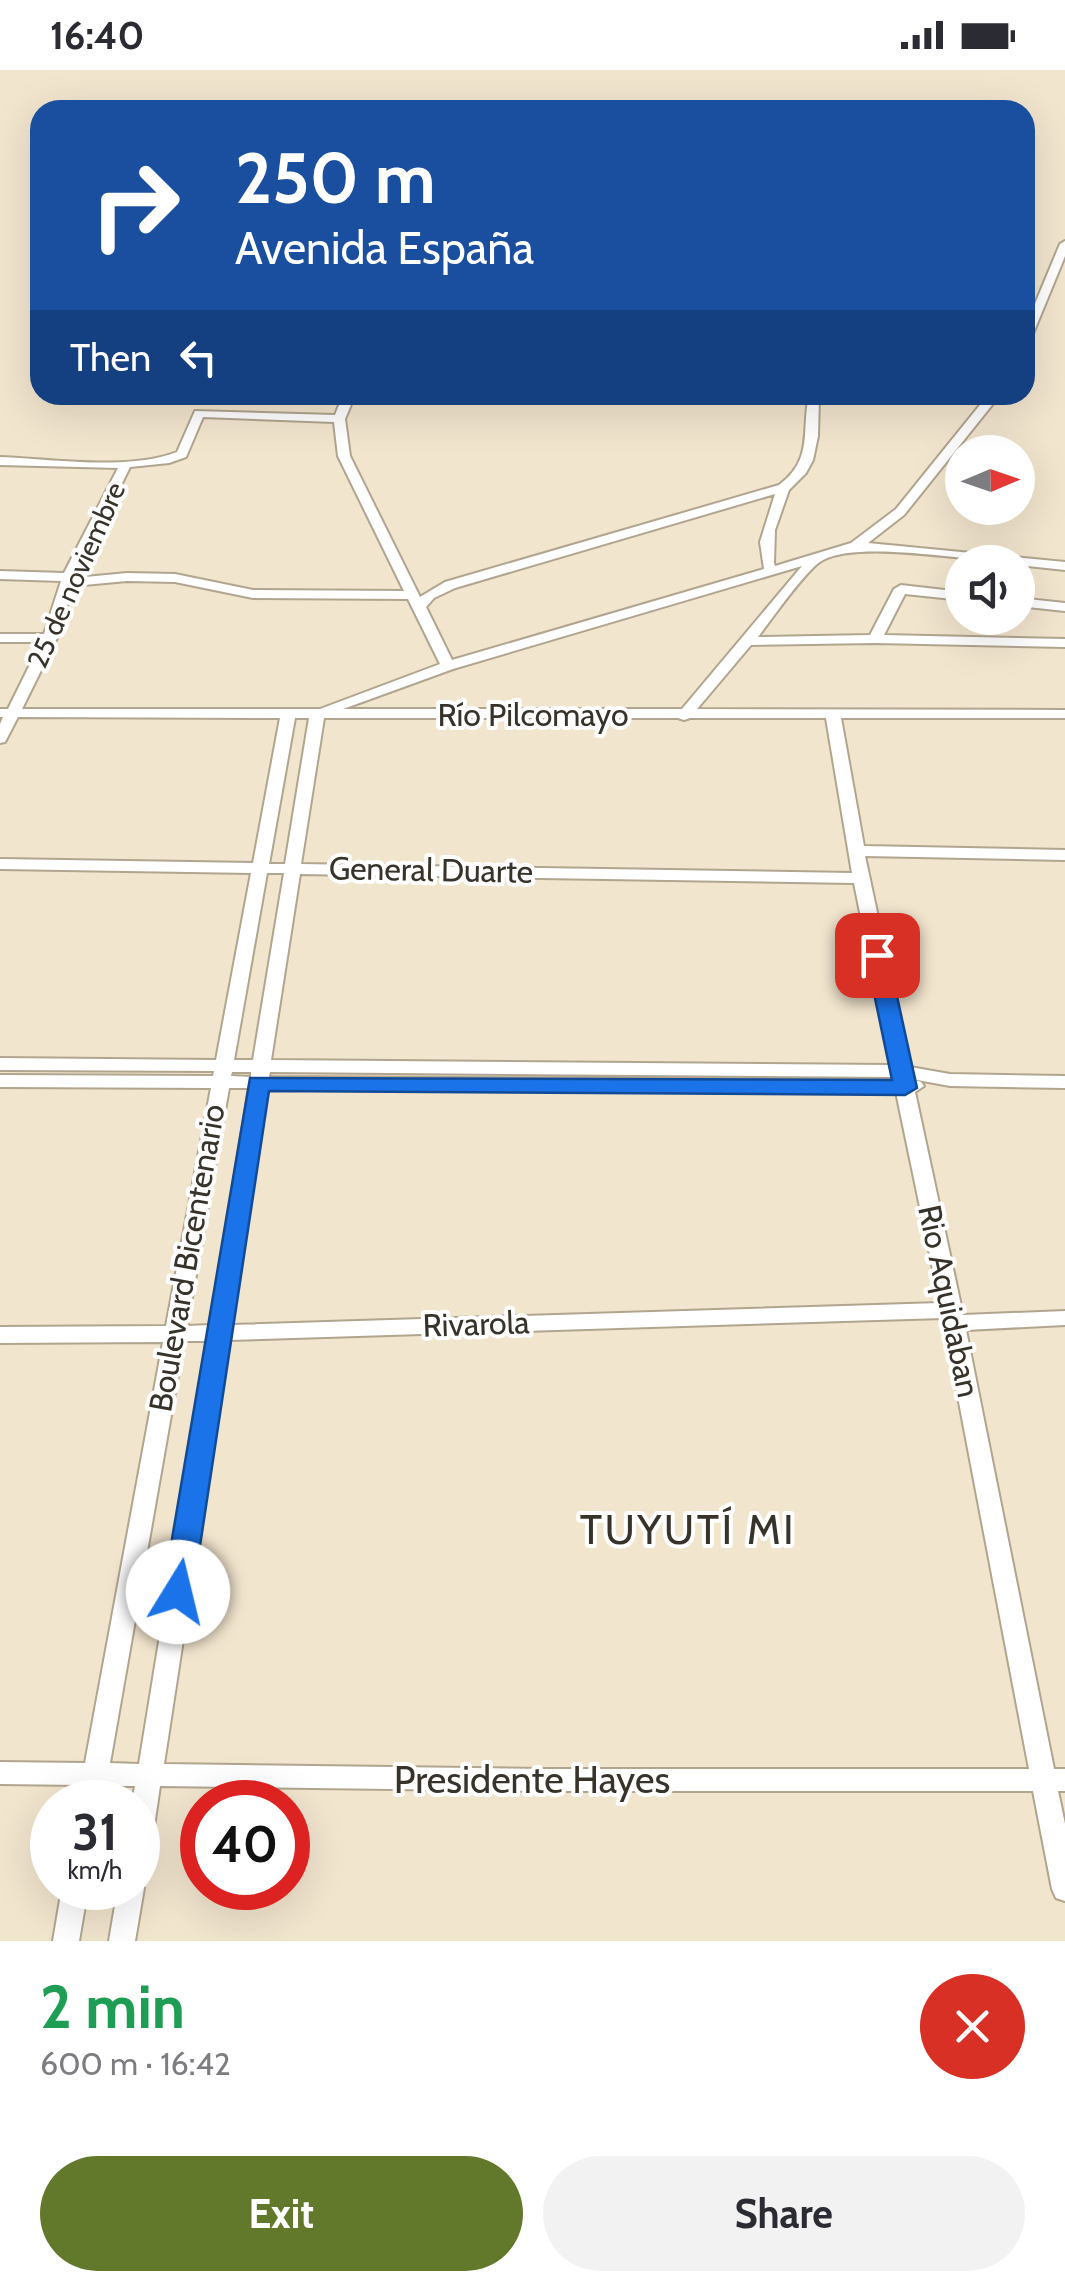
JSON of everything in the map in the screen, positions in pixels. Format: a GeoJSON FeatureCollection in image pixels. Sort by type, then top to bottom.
{"type":"FeatureCollection","features":[{"type":"Feature","properties":{"kind":"street"},"geometry":{"type":"LineString","coordinates":[[1035,317],[1065,244]]}},
{"type":"Feature","properties":{"kind":"street"},"geometry":{"type":"LineString","coordinates":[[1051,278],[1065,278]]}},
{"type":"Feature","properties":{"kind":"street"},"geometry":{"type":"LineString","coordinates":[[345,405],[339,419],[344,456],[448,666]]}},
{"type":"Feature","properties":{"kind":"street"},"geometry":{"type":"LineString","coordinates":[[0,575],[68,580],[175,578],[253,594],[416,601],[450,585],[783,488],[797,480],[810,457],[812,405]]}},
{"type":"Feature","properties":{"kind":"street"},"geometry":{"type":"LineString","coordinates":[[317,714],[448,666],[856,546],[900,512],[986,405]]}},
{"type":"Feature","properties":{"kind":"street"},"geometry":{"type":"LineString","coordinates":[[0,461],[126,465],[179,458],[199,414],[339,419]]}},
{"type":"Feature","properties":{"kind":"street","name":"25 de noviembre"},"geometry":{"type":"LineString","coordinates":[[0,739],[7,713],[50,638],[68,580],[126,465]]}},
{"type":"Feature","properties":{"kind":"street"},"geometry":{"type":"LineString","coordinates":[[772,572],[765,561],[766,548],[783,488]]}},
{"type":"Feature","properties":{"kind":"street"},"geometry":{"type":"LineString","coordinates":[[856,546],[1065,566]]}},
{"type":"Feature","properties":{"kind":"street"},"geometry":{"type":"LineString","coordinates":[[684,716],[816,558]]}},
{"type":"Feature","properties":{"kind":"street"},"geometry":{"type":"LineString","coordinates":[[874,638],[901,589],[945,594]]}},
{"type":"Feature","properties":{"kind":"street"},"geometry":{"type":"LineString","coordinates":[[1035,604],[1065,607]]}},
{"type":"Feature","properties":{"kind":"street"},"geometry":{"type":"LineString","coordinates":[[0,638],[50,638]]}},
{"type":"Feature","properties":{"kind":"street"},"geometry":{"type":"LineString","coordinates":[[747,641],[874,638],[1065,643]]}},
{"type":"Feature","properties":{"kind":"street","name":"Río Pilcomayo"},"geometry":{"type":"LineString","coordinates":[[7,713],[1065,714]]}},
{"type":"Feature","properties":{"kind":"street","name":"Boulevard Bicentenario"},"geometry":{"type":"LineString","coordinates":[[94,1780],[288,714]]}},
{"type":"Feature","properties":{"kind":"street","name":"Boulevard Bicentenario"},"geometry":{"type":"LineString","coordinates":[[148,1780],[317,714]]}},
{"type":"Feature","properties":{"kind":"street","name":"Rio Aquidaban"},"geometry":{"type":"LineString","coordinates":[[833,714],[903,1079],[1054,1780],[1065,1888]]}},
{"type":"Feature","properties":{"kind":"street"},"geometry":{"type":"LineString","coordinates":[[857,851],[1065,855]]}},
{"type":"Feature","properties":{"kind":"street","name":"General Duarte"},"geometry":{"type":"LineString","coordinates":[[0,864],[862,878]]}},
{"type":"Feature","properties":{"kind":"street"},"geometry":{"type":"LineString","coordinates":[[0,1064],[221,1075]]}},
{"type":"Feature","properties":{"kind":"street"},"geometry":{"type":"LineString","coordinates":[[0,1082],[221,1075],[1065,1082]]}},
{"type":"Feature","properties":{"kind":"street","name":"Rivarola"},"geometry":{"type":"LineString","coordinates":[[0,1335],[953,1316],[1065,1318]]}},
{"type":"Feature","properties":{"kind":"street","name":"Presidente Hayes"},"geometry":{"type":"LineString","coordinates":[[0,1773],[148,1777],[1054,1780]]}},
{"type":"Feature","properties":{"kind":"street"},"geometry":{"type":"LineString","coordinates":[[66,1941],[71,1910]]}},
{"type":"Feature","properties":{"kind":"street"},"geometry":{"type":"LineString","coordinates":[[122,1941],[127,1910]]}},
{"type":"Feature","properties":{"kind":"district","name":"TUYUTÍ MI"},"geometry":{"type":"Point","coordinates":[688,1529]}},
{"type":"Feature","properties":{"kind":"route"},"geometry":{"type":"LineString","coordinates":[[178,1592],[258,1083],[905,1088],[877,955]]}}]}
